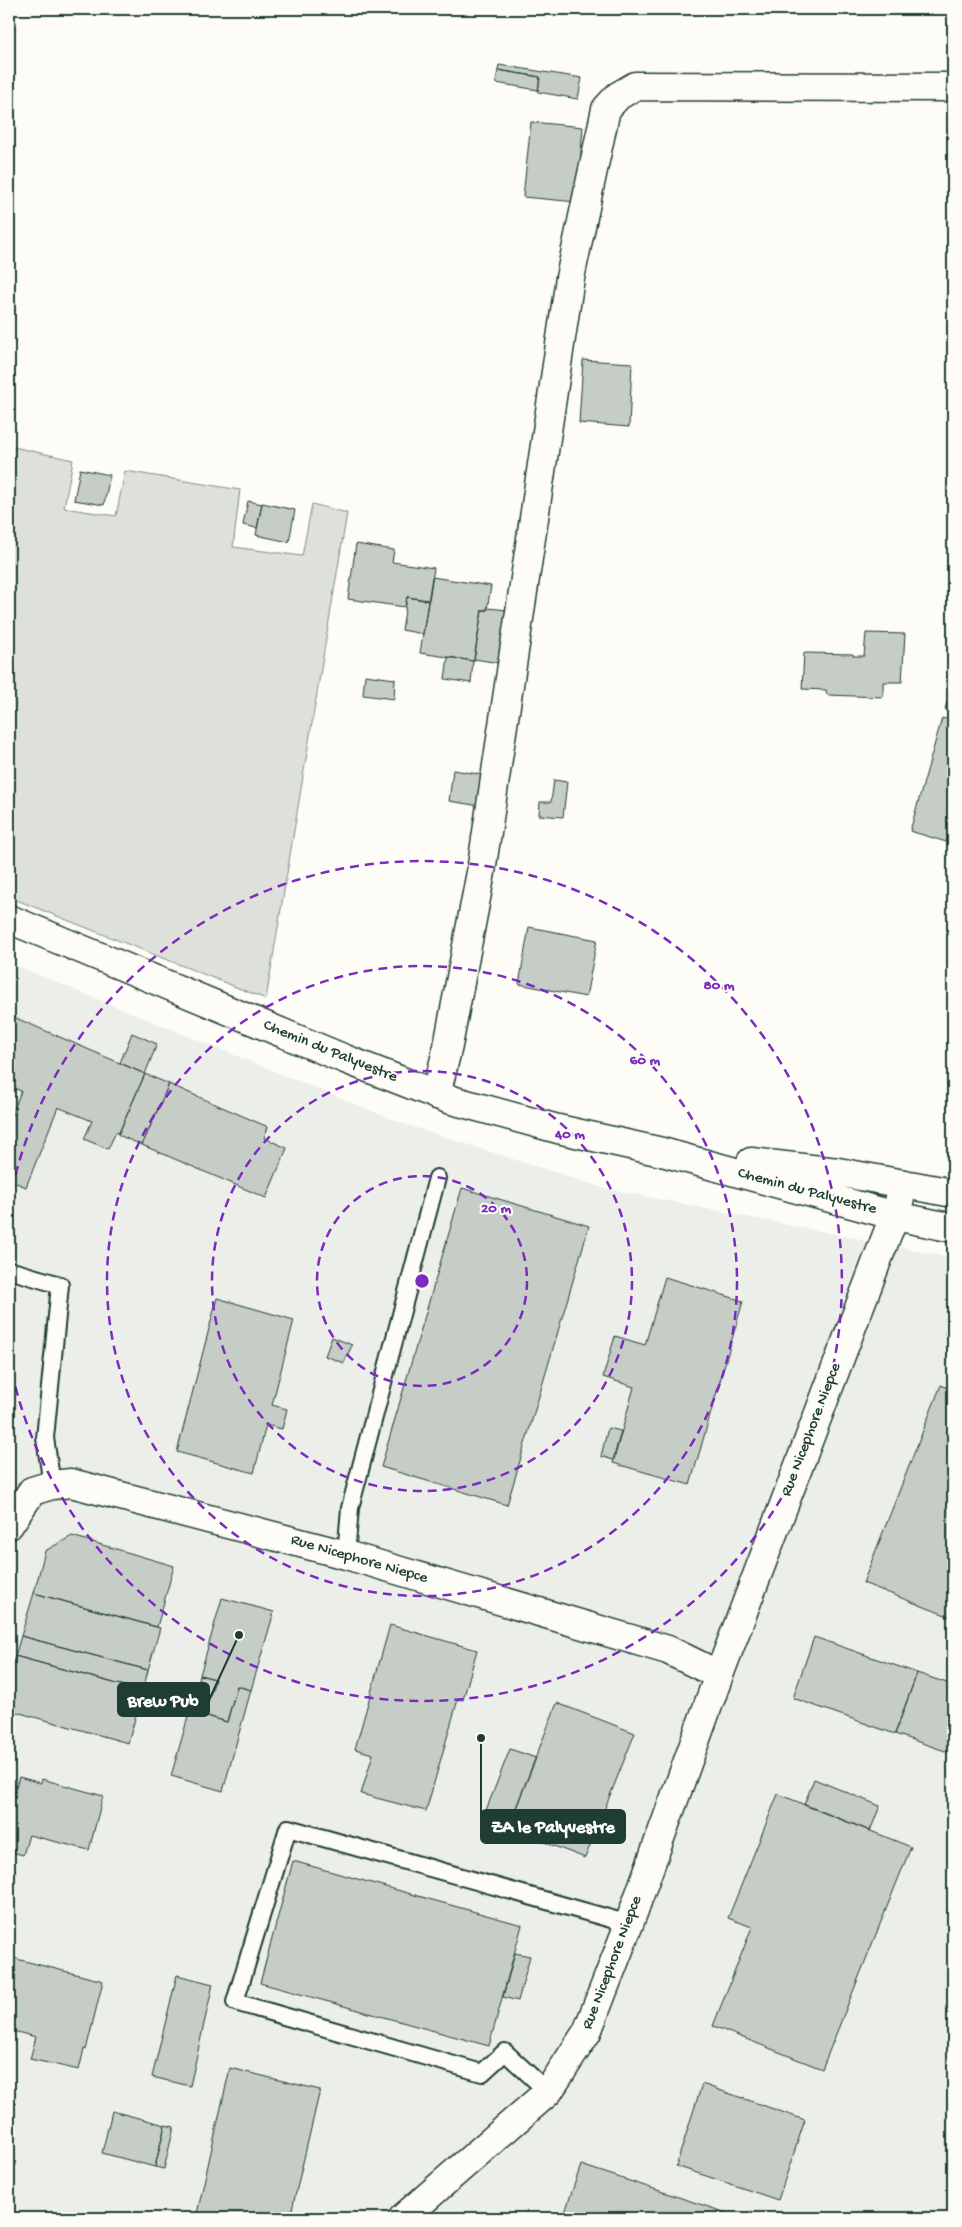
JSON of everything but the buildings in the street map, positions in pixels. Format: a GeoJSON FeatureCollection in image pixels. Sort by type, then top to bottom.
{"type":"FeatureCollection","features":[{"type":"Feature","properties":{"kind":"street"},"geometry":{"type":"LineString","coordinates":[[436,1095],[448,1046],[481,872],[570,278],[606,109],[618,96],[635,86],[953,87]]}},
{"type":"Feature","properties":{"kind":"street","name":"Chemin du Palyvestre"},"geometry":{"type":"LineString","coordinates":[[9,919],[436,1095],[558,1129],[662,1152],[896,1216],[953,1228]]}},
{"type":"Feature","properties":{"kind":"street","name":"Chemin du Palyvestre"},"geometry":{"type":"LineString","coordinates":[[662,1152],[838,1172],[953,1193]]}},
{"type":"Feature","properties":{"kind":"street","name":"Rue Nicephore Niepce"},"geometry":{"type":"LineString","coordinates":[[403,2218],[548,2092],[587,2032],[630,1924],[719,1675],[888,1232],[896,1216],[903,1184]]}},
{"type":"Feature","properties":{"kind":"street","name":"Rue Nicephore Niepce"},"geometry":{"type":"LineString","coordinates":[[9,1525],[32,1491],[52,1485],[71,1483],[346,1555],[668,1650],[719,1675]]}},
{"type":"Feature","properties":{"kind":"lane"},"geometry":{"type":"LineString","coordinates":[[346,1555],[350,1508],[437,1178]]}},
{"type":"Feature","properties":{"kind":"lane"},"geometry":{"type":"LineString","coordinates":[[9,1270],[60,1285],[45,1438],[52,1485]]}},
{"type":"Feature","properties":{"kind":"lane"},"geometry":{"type":"LineString","coordinates":[[548,2092],[505,2052],[482,2073],[236,2002],[288,1828],[630,1924]]}},
{"type":"Feature","properties":{"kind":"shaded area"},"geometry":{"type":"Polygon","coordinates":[[[9,446],[73,460],[64,508],[116,516],[125,471],[240,490],[233,547],[302,556],[312,504],[347,513],[266,999],[9,897],[9,446]]]}},
{"type":"Feature","properties":{"kind":"shaded area"},"geometry":{"type":"Polygon","coordinates":[[[9,963],[401,1123],[603,1188],[953,1258],[953,2218],[9,2218],[9,963]]]}},
{"type":"Feature","properties":{"kind":"place","name":"Brew Pub"},"geometry":{"type":"Point","coordinates":[239,1635]}},
{"type":"Feature","properties":{"kind":"place","name":"ZA le Palyvestre"},"geometry":{"type":"Point","coordinates":[481,1738]}}]}
